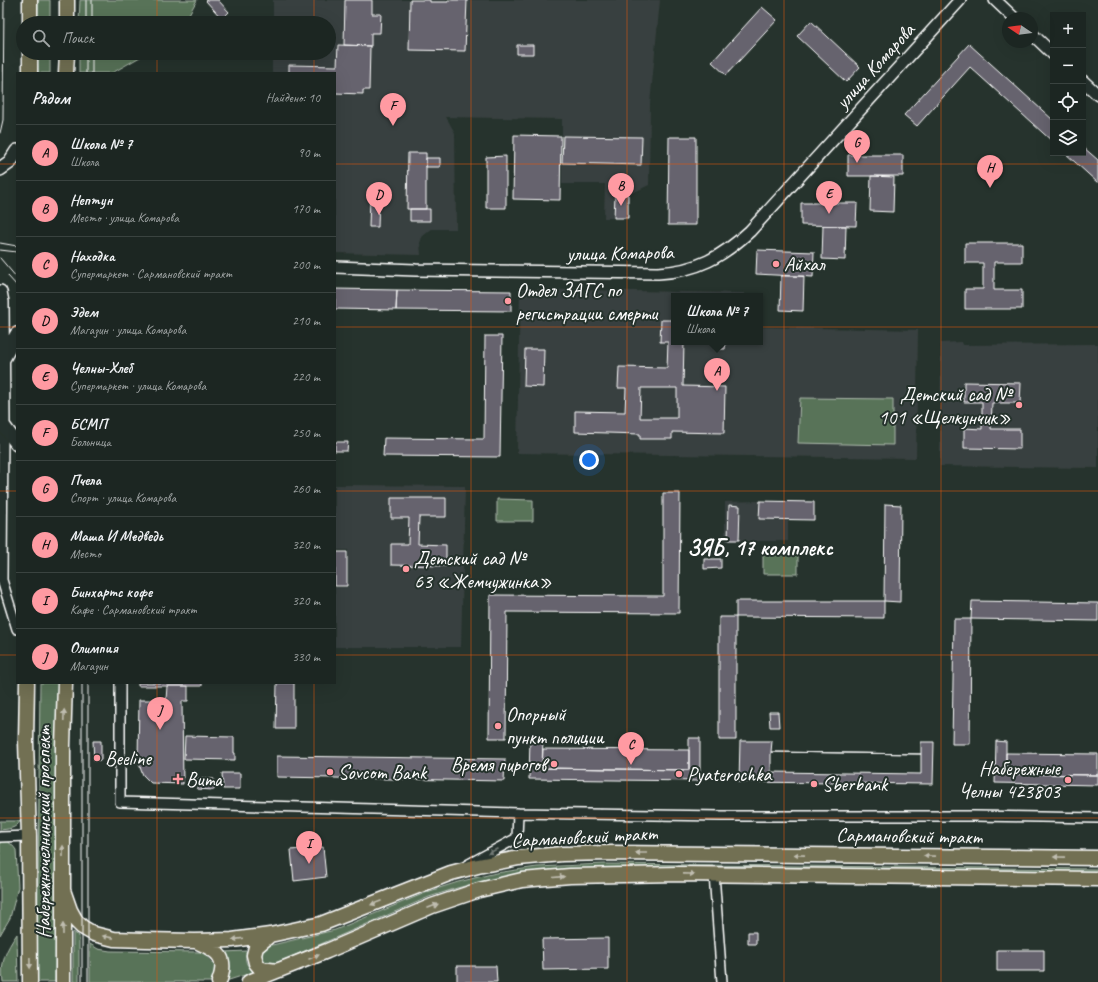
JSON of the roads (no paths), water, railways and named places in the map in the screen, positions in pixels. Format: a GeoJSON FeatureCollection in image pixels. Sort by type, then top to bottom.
{"type":"FeatureCollection","features":[{"type":"Feature","properties":{"kind":"main road"},"geometry":{"type":"LineString","coordinates":[[30,0],[30,16]]}},
{"type":"Feature","properties":{"kind":"main road"},"geometry":{"type":"LineString","coordinates":[[67,0],[67,16]]}},
{"type":"Feature","properties":{"kind":"main road"},"geometry":{"type":"LineString","coordinates":[[30,60],[30,72]]}},
{"type":"Feature","properties":{"kind":"main road"},"geometry":{"type":"LineString","coordinates":[[66,72],[67,60]]}},
{"type":"Feature","properties":{"kind":"main road"},"geometry":{"type":"LineString","coordinates":[[0,169],[10,162],[16,153]]}},
{"type":"Feature","properties":{"kind":"main road"},"geometry":{"type":"LineString","coordinates":[[0,292],[2,302],[3,425],[16,443]]}},
{"type":"Feature","properties":{"kind":"main road"},"geometry":{"type":"LineString","coordinates":[[2,360],[16,336]]}},
{"type":"Feature","properties":{"kind":"main road","name":"Набережночелнинский проспект"},"geometry":{"type":"LineString","coordinates":[[27,684],[26,742],[29,836],[30,982]]}},
{"type":"Feature","properties":{"kind":"main road","name":"Набережночелнинский проспект"},"geometry":{"type":"LineString","coordinates":[[63,982],[62,890],[65,684]]}},
{"type":"Feature","properties":{"kind":"main road","name":"Сармановский тракт"},"geometry":{"type":"LineString","coordinates":[[62,890],[76,921],[82,927],[94,934],[114,938],[195,941],[232,940],[270,935],[321,924],[451,872],[519,858],[562,854],[612,853],[1098,858]]}},
{"type":"Feature","properties":{"kind":"main road","name":"Сармановский тракт"},"geometry":{"type":"LineString","coordinates":[[249,982],[327,951],[432,906],[486,888],[522,880],[570,876],[677,874],[1098,879]]}},
{"type":"Feature","properties":{"kind":"main road"},"geometry":{"type":"LineString","coordinates":[[270,935],[256,947],[254,955],[256,963],[261,969],[277,971]]}},
{"type":"Feature","properties":{"kind":"main road"},"geometry":{"type":"LineString","coordinates":[[195,941],[212,948],[221,958],[223,971],[219,982]]}},
{"type":"Feature","properties":{"kind":"street","name":"улица Комарова"},"geometry":{"type":"LineString","coordinates":[[336,267],[416,270],[658,273],[672,272],[701,264],[723,253],[750,231],[960,0]]}},
{"type":"Feature","properties":{"kind":"street"},"geometry":{"type":"LineString","coordinates":[[995,0],[1008,12]]}},
{"type":"Feature","properties":{"kind":"street"},"geometry":{"type":"LineString","coordinates":[[1038,40],[1050,51]]}},
{"type":"Feature","properties":{"kind":"street"},"geometry":{"type":"LineString","coordinates":[[1086,84],[1098,95]]}},
{"type":"Feature","properties":{"kind":"street"},"geometry":{"type":"LineString","coordinates":[[3,425],[2,580],[16,626]]}},
{"type":"Feature","properties":{"kind":"street"},"geometry":{"type":"LineString","coordinates":[[120,684],[120,802],[518,813],[722,816],[973,816],[1098,818]]}},
{"type":"Feature","properties":{"kind":"street"},"geometry":{"type":"LineString","coordinates":[[451,872],[517,838],[518,813]]}},
{"type":"Feature","properties":{"kind":"street"},"geometry":{"type":"LineString","coordinates":[[0,837],[29,836]]}},
{"type":"Feature","properties":{"kind":"street"},"geometry":{"type":"LineString","coordinates":[[714,874],[722,982]]}},
{"type":"Feature","properties":{"kind":"tram line"},"geometry":{"type":"LineString","coordinates":[[0,133],[3,120],[4,0]]}},
{"type":"Feature","properties":{"kind":"tram line"},"geometry":{"type":"LineString","coordinates":[[86,0],[86,16]]}},
{"type":"Feature","properties":{"kind":"tram line"},"geometry":{"type":"LineString","coordinates":[[92,0],[92,16]]}},
{"type":"Feature","properties":{"kind":"tram line"},"geometry":{"type":"LineString","coordinates":[[86,60],[86,72]]}},
{"type":"Feature","properties":{"kind":"tram line"},"geometry":{"type":"LineString","coordinates":[[92,60],[92,72]]}},
{"type":"Feature","properties":{"kind":"tram line"},"geometry":{"type":"LineString","coordinates":[[0,243],[16,246]]}},
{"type":"Feature","properties":{"kind":"tram line"},"geometry":{"type":"LineString","coordinates":[[0,250],[16,252]]}},
{"type":"Feature","properties":{"kind":"tram line"},"geometry":{"type":"LineString","coordinates":[[0,258],[16,277]]}},
{"type":"Feature","properties":{"kind":"tram line"},"geometry":{"type":"LineString","coordinates":[[8,276],[16,285]]}},
{"type":"Feature","properties":{"kind":"tram line"},"geometry":{"type":"LineString","coordinates":[[82,684],[82,982]]}},
{"type":"Feature","properties":{"kind":"tram line"},"geometry":{"type":"LineString","coordinates":[[88,684],[88,982]]}},
{"type":"Feature","properties":{"kind":"place","name":"БСМП"},"geometry":{"type":"Point","coordinates":[393,126]}},
{"type":"Feature","properties":{"kind":"place","name":"Пчела"},"geometry":{"type":"Point","coordinates":[857,163]}},
{"type":"Feature","properties":{"kind":"place","name":"Маша И Медведь"},"geometry":{"type":"Point","coordinates":[990,188]}},
{"type":"Feature","properties":{"kind":"place","name":"Нептун"},"geometry":{"type":"Point","coordinates":[621,206]}},
{"type":"Feature","properties":{"kind":"place","name":"Челны-Хлеб"},"geometry":{"type":"Point","coordinates":[829,214]}},
{"type":"Feature","properties":{"kind":"place","name":"Эдем"},"geometry":{"type":"Point","coordinates":[379,215]}},
{"type":"Feature","properties":{"kind":"place","name":"Айхал"},"geometry":{"type":"Point","coordinates":[776,264]}},
{"type":"Feature","properties":{"kind":"place","name":"Отдел ЗАГС по регистрации смерти"},"geometry":{"type":"Point","coordinates":[508,301]}},
{"type":"Feature","properties":{"kind":"place","name":"Школа № 7"},"geometry":{"type":"Point","coordinates":[717,391]}},
{"type":"Feature","properties":{"kind":"place","name":"Детский сад № 101 «Щелкунчик»"},"geometry":{"type":"Point","coordinates":[1019,405]}},
{"type":"Feature","properties":{"kind":"place","name":"Детский сад № 63 «Жемчужинка»"},"geometry":{"type":"Point","coordinates":[406,569]}},
{"type":"Feature","properties":{"kind":"place","name":"Опорный пункт полиции"},"geometry":{"type":"Point","coordinates":[498,726]}},
{"type":"Feature","properties":{"kind":"place","name":"Олимпия"},"geometry":{"type":"Point","coordinates":[160,730]}},
{"type":"Feature","properties":{"kind":"place","name":"Beeline"},"geometry":{"type":"Point","coordinates":[97,758]}},
{"type":"Feature","properties":{"kind":"place","name":"Время пирогов"},"geometry":{"type":"Point","coordinates":[554,764]}},
{"type":"Feature","properties":{"kind":"place","name":"Находка"},"geometry":{"type":"Point","coordinates":[631,765]}},
{"type":"Feature","properties":{"kind":"place","name":"Sovcom Bank"},"geometry":{"type":"Point","coordinates":[330,772]}},
{"type":"Feature","properties":{"kind":"place","name":"Pyaterochka"},"geometry":{"type":"Point","coordinates":[679,774]}},
{"type":"Feature","properties":{"kind":"place","name":"Вита"},"geometry":{"type":"Point","coordinates":[178,779]}},
{"type":"Feature","properties":{"kind":"place","name":"Набережные Челны 423803"},"geometry":{"type":"Point","coordinates":[1068,780]}},
{"type":"Feature","properties":{"kind":"place","name":"Sberbank"},"geometry":{"type":"Point","coordinates":[814,784]}},
{"type":"Feature","properties":{"kind":"place","name":"Бинхартс кофе"},"geometry":{"type":"Point","coordinates":[309,864]}},
{"type":"Feature","properties":{"kind":"district","name":"ЗЯБ, 17 комплекс"},"geometry":{"type":"Point","coordinates":[760,548]}}]}
